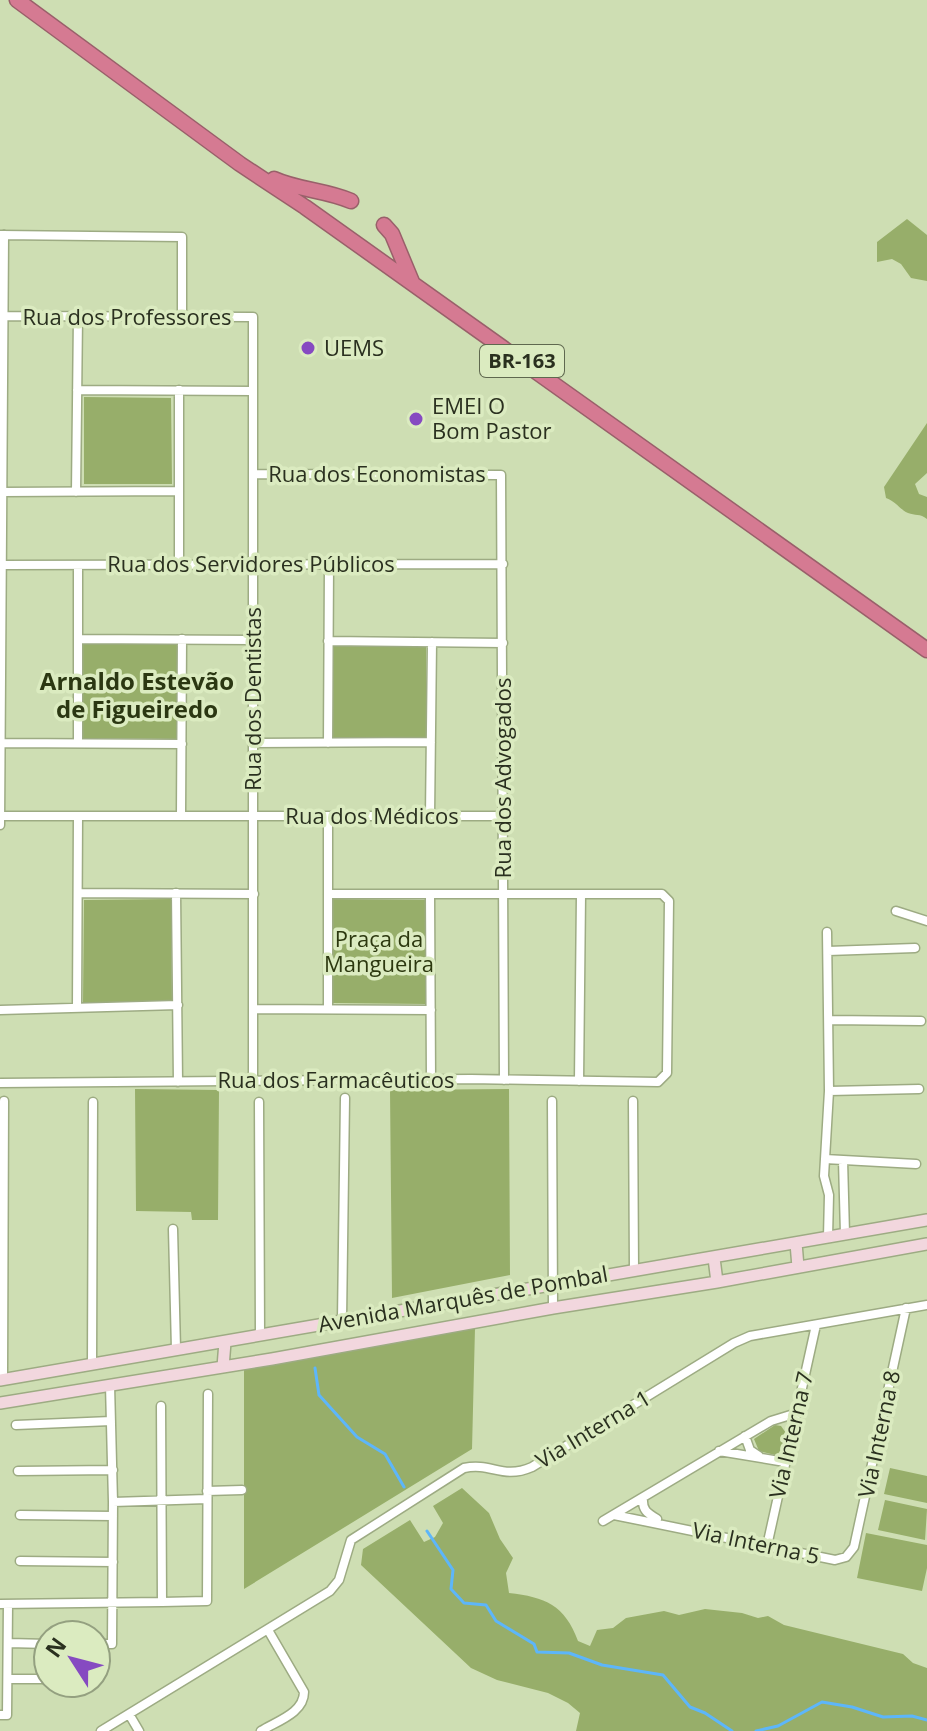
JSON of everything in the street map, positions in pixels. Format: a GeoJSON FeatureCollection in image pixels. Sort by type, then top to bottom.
{"type":"FeatureCollection","features":[{"type":"Feature","properties":{"kind":"highway","name":"BR-163"},"geometry":{"type":"LineString","coordinates":[[17,0],[240,164],[927,650]]}},
{"type":"Feature","properties":{"kind":"highway"},"geometry":{"type":"LineString","coordinates":[[240,164],[286,184],[351,201]]}},
{"type":"Feature","properties":{"kind":"highway"},"geometry":{"type":"LineString","coordinates":[[384,225],[392,234],[413,284]]}},
{"type":"Feature","properties":{"kind":"main road","name":"Avenida Marquês de Pombal"},"geometry":{"type":"LineString","coordinates":[[1,1380],[927,1220]]}},
{"type":"Feature","properties":{"kind":"main road"},"geometry":{"type":"LineString","coordinates":[[796,1243],[798,1267]]}},
{"type":"Feature","properties":{"kind":"main road","name":"Avenida Marquês de Pombal"},"geometry":{"type":"LineString","coordinates":[[0,1403],[927,1244]]}},
{"type":"Feature","properties":{"kind":"main road"},"geometry":{"type":"LineString","coordinates":[[714,1258],[717,1282]]}},
{"type":"Feature","properties":{"kind":"main road"},"geometry":{"type":"LineString","coordinates":[[223,1367],[225,1342]]}},
{"type":"Feature","properties":{"kind":"street"},"geometry":{"type":"LineString","coordinates":[[0,825],[2,235],[182,237],[182,317]]}},
{"type":"Feature","properties":{"kind":"street","name":"Rua dos Professores"},"geometry":{"type":"LineString","coordinates":[[2,316],[253,317]]}},
{"type":"Feature","properties":{"kind":"street"},"geometry":{"type":"LineString","coordinates":[[76,492],[78,316]]}},
{"type":"Feature","properties":{"kind":"street","name":"Rua dos Dentistas"},"geometry":{"type":"LineString","coordinates":[[253,317],[253,1081]]}},
{"type":"Feature","properties":{"kind":"street"},"geometry":{"type":"LineString","coordinates":[[77,390],[253,391]]}},
{"type":"Feature","properties":{"kind":"street"},"geometry":{"type":"LineString","coordinates":[[179,390],[179,565]]}},
{"type":"Feature","properties":{"kind":"street","name":"Rua dos Economistas"},"geometry":{"type":"LineString","coordinates":[[253,474],[501,475]]}},
{"type":"Feature","properties":{"kind":"street","name":"Rua dos Advogados"},"geometry":{"type":"LineString","coordinates":[[501,475],[504,1080]]}},
{"type":"Feature","properties":{"kind":"street"},"geometry":{"type":"LineString","coordinates":[[2,492],[179,491]]}},
{"type":"Feature","properties":{"kind":"street"},"geometry":{"type":"LineString","coordinates":[[328,743],[329,564]]}},
{"type":"Feature","properties":{"kind":"street","name":"Rua dos Servidores Públicos"},"geometry":{"type":"LineString","coordinates":[[1,565],[503,564]]}},
{"type":"Feature","properties":{"kind":"street"},"geometry":{"type":"LineString","coordinates":[[78,565],[78,743]]}},
{"type":"Feature","properties":{"kind":"street"},"geometry":{"type":"LineString","coordinates":[[78,639],[253,640]]}},
{"type":"Feature","properties":{"kind":"street"},"geometry":{"type":"LineString","coordinates":[[181,816],[182,639]]}},
{"type":"Feature","properties":{"kind":"street"},"geometry":{"type":"LineString","coordinates":[[328,641],[503,643]]}},
{"type":"Feature","properties":{"kind":"street"},"geometry":{"type":"LineString","coordinates":[[430,816],[432,642]]}},
{"type":"Feature","properties":{"kind":"street"},"geometry":{"type":"LineString","coordinates":[[253,743],[431,742]]}},
{"type":"Feature","properties":{"kind":"street"},"geometry":{"type":"LineString","coordinates":[[1,743],[182,744]]}},
{"type":"Feature","properties":{"kind":"street","name":"Rua dos Médicos"},"geometry":{"type":"LineString","coordinates":[[0,816],[504,816]]}},
{"type":"Feature","properties":{"kind":"street"},"geometry":{"type":"LineString","coordinates":[[77,1007],[78,816]]}},
{"type":"Feature","properties":{"kind":"street"},"geometry":{"type":"LineString","coordinates":[[328,816],[328,1009]]}},
{"type":"Feature","properties":{"kind":"street"},"geometry":{"type":"LineString","coordinates":[[78,893],[254,894]]}},
{"type":"Feature","properties":{"kind":"street"},"geometry":{"type":"LineString","coordinates":[[176,893],[178,1082]]}},
{"type":"Feature","properties":{"kind":"street"},"geometry":{"type":"LineString","coordinates":[[328,894],[581,895],[579,1081]]}},
{"type":"Feature","properties":{"kind":"street"},"geometry":{"type":"LineString","coordinates":[[430,894],[431,1080]]}},
{"type":"Feature","properties":{"kind":"street","name":"Rua dos Farmacêuticos"},"geometry":{"type":"LineString","coordinates":[[0,1083],[658,1082],[667,1073],[669,901],[662,894],[581,895]]}},
{"type":"Feature","properties":{"kind":"street"},"geometry":{"type":"LineString","coordinates":[[896,911],[927,921]]}},
{"type":"Feature","properties":{"kind":"street"},"geometry":{"type":"LineString","coordinates":[[827,932],[829,1091],[824,1176],[829,1195],[828,1237]]}},
{"type":"Feature","properties":{"kind":"street"},"geometry":{"type":"LineString","coordinates":[[828,951],[915,948]]}},
{"type":"Feature","properties":{"kind":"street"},"geometry":{"type":"LineString","coordinates":[[0,1010],[178,1005]]}},
{"type":"Feature","properties":{"kind":"street"},"geometry":{"type":"LineString","coordinates":[[253,1009],[431,1010]]}},
{"type":"Feature","properties":{"kind":"street"},"geometry":{"type":"LineString","coordinates":[[829,1020],[921,1021]]}},
{"type":"Feature","properties":{"kind":"street"},"geometry":{"type":"LineString","coordinates":[[829,1091],[919,1089]]}},
{"type":"Feature","properties":{"kind":"street"},"geometry":{"type":"LineString","coordinates":[[342,1320],[345,1098]]}},
{"type":"Feature","properties":{"kind":"street"},"geometry":{"type":"LineString","coordinates":[[1,1380],[4,1101]]}},
{"type":"Feature","properties":{"kind":"street"},"geometry":{"type":"LineString","coordinates":[[552,1101],[553,1308]]}},
{"type":"Feature","properties":{"kind":"street"},"geometry":{"type":"LineString","coordinates":[[633,1101],[634,1271]]}},
{"type":"Feature","properties":{"kind":"street"},"geometry":{"type":"LineString","coordinates":[[92,1364],[93,1102]]}},
{"type":"Feature","properties":{"kind":"street"},"geometry":{"type":"LineString","coordinates":[[259,1102],[260,1334]]}},
{"type":"Feature","properties":{"kind":"street"},"geometry":{"type":"LineString","coordinates":[[825,1159],[916,1164]]}},
{"type":"Feature","properties":{"kind":"street"},"geometry":{"type":"LineString","coordinates":[[843,1160],[845,1234]]}},
{"type":"Feature","properties":{"kind":"street"},"geometry":{"type":"LineString","coordinates":[[173,1229],[176,1349]]}},
{"type":"Feature","properties":{"kind":"street","name":"Via Interna 1"},"geometry":{"type":"LineString","coordinates":[[101,1731],[330,1591],[339,1580],[351,1540],[464,1468],[484,1467],[508,1474],[532,1467],[750,1336],[927,1305]]}},
{"type":"Feature","properties":{"kind":"street","name":"Via Interna 8"},"geometry":{"type":"LineString","coordinates":[[846,1557],[854,1547],[906,1308]]}},
{"type":"Feature","properties":{"kind":"street","name":"Via Interna 7"},"geometry":{"type":"LineString","coordinates":[[767,1546],[816,1325]]}},
{"type":"Feature","properties":{"kind":"street"},"geometry":{"type":"LineString","coordinates":[[110,1385],[112,1619]]}},
{"type":"Feature","properties":{"kind":"street"},"geometry":{"type":"LineString","coordinates":[[0,1715],[7,1715],[9,1643],[4,1604],[207,1601],[208,1394]]}},
{"type":"Feature","properties":{"kind":"street"},"geometry":{"type":"LineString","coordinates":[[161,1406],[162,1602]]}},
{"type":"Feature","properties":{"kind":"street"},"geometry":{"type":"LineString","coordinates":[[603,1521],[771,1421],[797,1413]]}},
{"type":"Feature","properties":{"kind":"street"},"geometry":{"type":"LineString","coordinates":[[16,1425],[111,1421]]}},
{"type":"Feature","properties":{"kind":"street"},"geometry":{"type":"LineString","coordinates":[[745,1436],[750,1450],[763,1458]]}},
{"type":"Feature","properties":{"kind":"street"},"geometry":{"type":"LineString","coordinates":[[719,1451],[785,1462]]}},
{"type":"Feature","properties":{"kind":"street"},"geometry":{"type":"LineString","coordinates":[[18,1471],[113,1470]]}},
{"type":"Feature","properties":{"kind":"street"},"geometry":{"type":"LineString","coordinates":[[113,1502],[161,1500],[242,1490]]}},
{"type":"Feature","properties":{"kind":"street","name":"Via Interna 5"},"geometry":{"type":"LineString","coordinates":[[643,1498],[642,1506],[647,1513],[664,1523]]}},
{"type":"Feature","properties":{"kind":"street"},"geometry":{"type":"LineString","coordinates":[[20,1515],[113,1516]]}},
{"type":"Feature","properties":{"kind":"street","name":"Via Interna 5"},"geometry":{"type":"LineString","coordinates":[[614,1515],[835,1560],[846,1557]]}},
{"type":"Feature","properties":{"kind":"street"},"geometry":{"type":"LineString","coordinates":[[20,1561],[113,1562]]}},
{"type":"Feature","properties":{"kind":"street"},"geometry":{"type":"LineString","coordinates":[[261,1731],[298,1709],[304,1701],[304,1692],[268,1630]]}},
{"type":"Feature","properties":{"kind":"street"},"geometry":{"type":"LineString","coordinates":[[9,1643],[32,1644]]}},
{"type":"Feature","properties":{"kind":"street"},"geometry":{"type":"LineString","coordinates":[[8,1679],[32,1679]]}},
{"type":"Feature","properties":{"kind":"street"},"geometry":{"type":"LineString","coordinates":[[129,1714],[139,1731]]}},
{"type":"Feature","properties":{"kind":"green space"},"geometry":{"type":"Polygon","coordinates":[[[907,219],[927,235],[927,281],[911,278],[901,264],[892,259],[877,262],[877,242],[907,219]]]}},
{"type":"Feature","properties":{"kind":"green space"},"geometry":{"type":"Polygon","coordinates":[[[84,397],[171,398],[172,484],[84,484],[84,397]]]}},
{"type":"Feature","properties":{"kind":"green space"},"geometry":{"type":"Polygon","coordinates":[[[927,423],[927,473],[915,484],[919,494],[927,497],[927,519],[902,510],[886,498],[884,487],[927,423]]]}},
{"type":"Feature","properties":{"kind":"green space"},"geometry":{"type":"Polygon","coordinates":[[[83,644],[177,644],[177,739],[83,738],[83,644]]]}},
{"type":"Feature","properties":{"kind":"green space"},"geometry":{"type":"Polygon","coordinates":[[[333,646],[426,647],[426,738],[333,738],[333,646]]]}},
{"type":"Feature","properties":{"kind":"green space"},"geometry":{"type":"Polygon","coordinates":[[[171,899],[172,1001],[83,1003],[84,900],[171,899]]]}},
{"type":"Feature","properties":{"kind":"green space","name":"Praça da Mangueira"},"geometry":{"type":"Polygon","coordinates":[[[333,899],[425,900],[426,1004],[333,1003],[333,899]]]}},
{"type":"Feature","properties":{"kind":"green space"},"geometry":{"type":"Polygon","coordinates":[[[135,1089],[219,1090],[218,1220],[192,1220],[191,1212],[136,1211],[135,1089]]]}},
{"type":"Feature","properties":{"kind":"green space"},"geometry":{"type":"Polygon","coordinates":[[[509,1089],[510,1275],[392,1298],[390,1090],[509,1089]]]}},
{"type":"Feature","properties":{"kind":"green space"},"geometry":{"type":"Polygon","coordinates":[[[475,1328],[472,1449],[244,1589],[244,1368],[475,1328]]]}},
{"type":"Feature","properties":{"kind":"green space"},"geometry":{"type":"Polygon","coordinates":[[[775,1425],[781,1426],[786,1433],[783,1450],[775,1455],[759,1451],[754,1439],[775,1425]]]}},
{"type":"Feature","properties":{"kind":"green space"},"geometry":{"type":"Polygon","coordinates":[[[890,1468],[927,1476],[927,1503],[884,1494],[890,1468]]]}},
{"type":"Feature","properties":{"kind":"green space"},"geometry":{"type":"Polygon","coordinates":[[[462,1488],[489,1513],[500,1539],[513,1558],[506,1573],[509,1593],[533,1597],[552,1605],[567,1619],[578,1641],[590,1646],[597,1630],[613,1628],[626,1618],[664,1611],[679,1615],[705,1609],[758,1618],[768,1616],[784,1625],[903,1654],[913,1663],[927,1668],[927,1731],[576,1731],[580,1713],[568,1703],[548,1693],[497,1680],[471,1668],[361,1565],[363,1549],[410,1520],[424,1542],[435,1537],[443,1523],[433,1506],[462,1488]]]}},
{"type":"Feature","properties":{"kind":"green space"},"geometry":{"type":"Polygon","coordinates":[[[885,1500],[927,1509],[925,1540],[878,1530],[885,1500]]]}},
{"type":"Feature","properties":{"kind":"green space"},"geometry":{"type":"Polygon","coordinates":[[[866,1533],[927,1545],[927,1568],[922,1591],[857,1578],[866,1533]]]}},
{"type":"Feature","properties":{"kind":"waterway"},"geometry":{"type":"LineString","coordinates":[[315,1368],[319,1395],[357,1437],[385,1454],[404,1487]]}},
{"type":"Feature","properties":{"kind":"waterway"},"geometry":{"type":"LineString","coordinates":[[427,1531],[453,1570],[451,1589],[464,1603],[486,1605],[496,1621],[534,1644],[537,1652],[569,1653],[602,1665],[663,1675],[690,1707],[732,1731]]}},
{"type":"Feature","properties":{"kind":"waterway"},"geometry":{"type":"LineString","coordinates":[[756,1731],[778,1726],[822,1702],[883,1717],[912,1716],[927,1720]]}},
{"type":"Feature","properties":{"kind":"place","name":"UEMS"},"geometry":{"type":"Point","coordinates":[308,348]}},
{"type":"Feature","properties":{"kind":"place","name":"EMEI O Bom Pastor"},"geometry":{"type":"Point","coordinates":[416,419]}},
{"type":"Feature","properties":{"kind":"district","name":"Arnaldo Estevão de Figueiredo"},"geometry":{"type":"Point","coordinates":[137,696]}}]}
